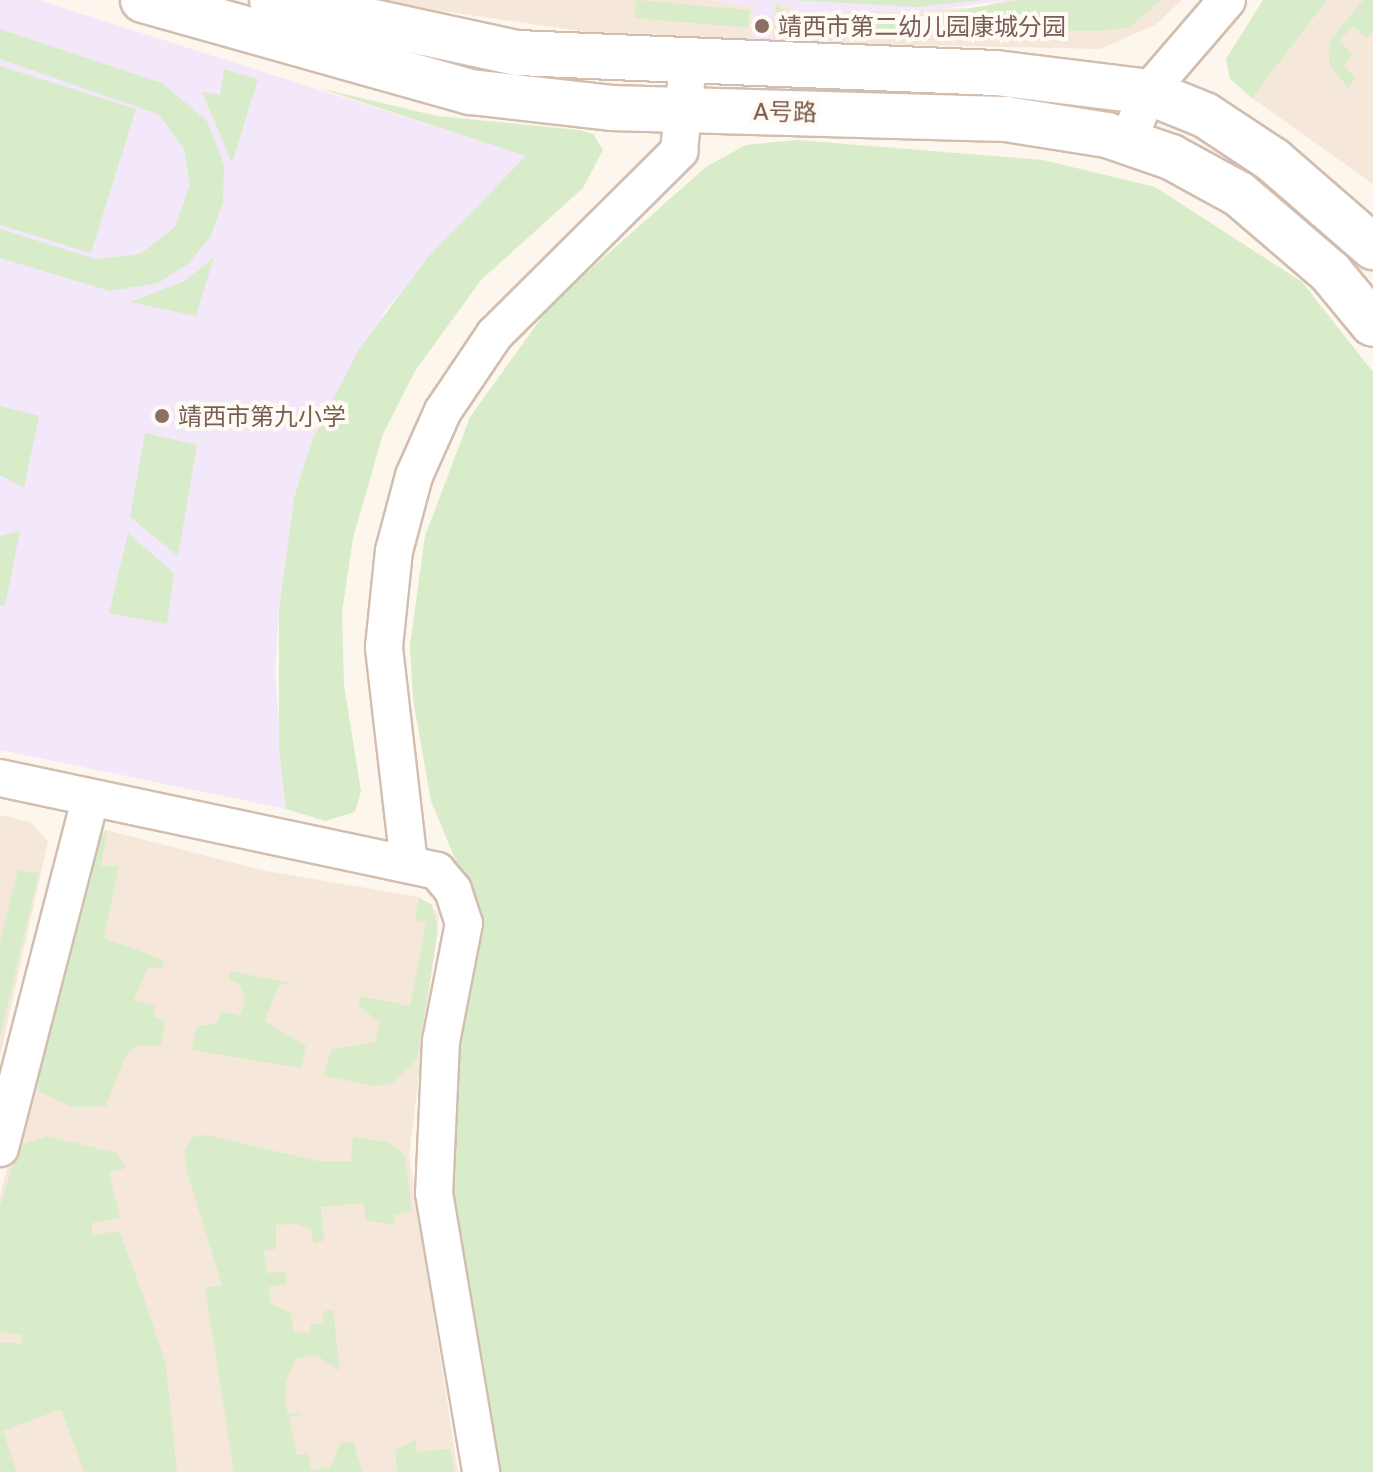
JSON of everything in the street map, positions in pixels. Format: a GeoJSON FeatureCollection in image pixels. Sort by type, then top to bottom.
{"type":"FeatureCollection","features":[{"type":"Feature","properties":{"kind":"street","name":"A号路"},"geometry":{"type":"LineString","coordinates":[[143,0],[206,9],[471,92],[611,108],[688,107],[1006,119],[1128,141],[1239,194],[1330,272],[1373,324]]}},
{"type":"Feature","properties":{"kind":"street","name":"A号路"},"geometry":{"type":"LineString","coordinates":[[272,0],[460,44],[688,64],[996,73],[1148,92],[1205,115],[1273,160],[1373,247]]}},
{"type":"Feature","properties":{"kind":"street"},"geometry":{"type":"LineString","coordinates":[[1128,141],[1148,92],[1227,0]]}},
{"type":"Feature","properties":{"kind":"street"},"geometry":{"type":"LineString","coordinates":[[409,864],[384,647],[394,551],[414,476],[472,364],[551,271],[661,173],[679,151],[688,107],[688,64]]}},
{"type":"Feature","properties":{"kind":"street"},"geometry":{"type":"LineString","coordinates":[[0,778],[437,871],[464,923],[441,1041],[434,1193],[481,1472]]}},
{"type":"Feature","properties":{"kind":"street"},"geometry":{"type":"LineString","coordinates":[[0,1148],[90,799]]}},
{"type":"Feature","properties":{"kind":"shaded area","name":"靖西市第九小学"},"geometry":{"type":"Polygon","coordinates":[[[0,0],[38,0],[527,156],[387,308],[312,440],[294,498],[279,609],[275,672],[286,809],[0,750],[0,0]]]}},
{"type":"Feature","properties":{"kind":"shaded area"},"geometry":{"type":"Polygon","coordinates":[[[367,0],[711,0],[753,7],[752,39],[587,32],[367,0]]]}},
{"type":"Feature","properties":{"kind":"shaded area","name":"靖西市第二幼儿园康城分园"},"geometry":{"type":"Polygon","coordinates":[[[711,0],[1007,0],[919,12],[800,11],[774,2],[771,42],[752,39],[753,7],[711,0]]]}},
{"type":"Feature","properties":{"kind":"shaded area"},"geometry":{"type":"Polygon","coordinates":[[[1007,0],[1182,0],[1155,25],[1100,49],[771,42],[773,2],[823,12],[976,8],[1007,0]]]}},
{"type":"Feature","properties":{"kind":"shaded area"},"geometry":{"type":"Polygon","coordinates":[[[1327,0],[1373,0],[1373,184],[1252,98],[1327,0]]]}},
{"type":"Feature","properties":{"kind":"shaded area"},"geometry":{"type":"Polygon","coordinates":[[[0,815],[30,822],[48,841],[0,1056],[0,815]]]}},
{"type":"Feature","properties":{"kind":"shaded area"},"geometry":{"type":"Polygon","coordinates":[[[106,830],[266,871],[420,897],[439,914],[409,1156],[458,1472],[0,1472],[0,1195],[96,837],[106,830]]]}},
{"type":"Feature","properties":{"kind":"green space"},"geometry":{"type":"Polygon","coordinates":[[[636,0],[750,10],[748,28],[634,18],[636,0]]]}},
{"type":"Feature","properties":{"kind":"green space"},"geometry":{"type":"Polygon","coordinates":[[[790,0],[982,0],[917,7],[790,0]]]}},
{"type":"Feature","properties":{"kind":"green space"},"geometry":{"type":"Polygon","coordinates":[[[1022,0],[1161,0],[1130,27],[1102,31],[775,29],[776,6],[793,15],[920,16],[1022,0]]]}},
{"type":"Feature","properties":{"kind":"green space"},"geometry":{"type":"Polygon","coordinates":[[[1263,0],[1327,0],[1252,98],[1230,79],[1226,59],[1263,0]]]}},
{"type":"Feature","properties":{"kind":"green space"},"geometry":{"type":"Polygon","coordinates":[[[1363,0],[1373,0],[1373,31],[1367,38],[1353,26],[1339,41],[1352,54],[1344,66],[1356,78],[1348,88],[1329,63],[1330,41],[1363,0]]]}},
{"type":"Feature","properties":{"kind":"green space"},"geometry":{"type":"Polygon","coordinates":[[[0,29],[162,83],[207,121],[224,165],[223,202],[211,236],[188,264],[158,283],[110,291],[0,258],[0,229],[95,259],[140,254],[175,227],[190,185],[184,149],[158,114],[0,59],[0,29]]]}},
{"type":"Feature","properties":{"kind":"green space"},"geometry":{"type":"Polygon","coordinates":[[[0,66],[136,109],[91,253],[0,225],[0,66]]]}},
{"type":"Feature","properties":{"kind":"green space"},"geometry":{"type":"Polygon","coordinates":[[[224,69],[258,79],[232,163],[202,92],[220,95],[224,69]]]}},
{"type":"Feature","properties":{"kind":"green space"},"geometry":{"type":"Polygon","coordinates":[[[319,88],[437,116],[579,130],[593,134],[603,150],[583,188],[481,280],[415,371],[383,434],[353,538],[342,613],[344,685],[361,791],[355,812],[325,821],[286,809],[279,748],[279,609],[294,498],[312,440],[359,349],[429,256],[526,156],[319,88]]]}},
{"type":"Feature","properties":{"kind":"green space"},"geometry":{"type":"Polygon","coordinates":[[[797,140],[1043,160],[1155,187],[1302,282],[1373,372],[1373,1472],[493,1472],[446,1186],[470,895],[431,801],[413,699],[410,646],[425,536],[470,417],[552,303],[706,167],[746,145],[797,140]]]}},
{"type":"Feature","properties":{"kind":"green space"},"geometry":{"type":"Polygon","coordinates":[[[214,257],[196,316],[130,302],[185,281],[214,257]]]}},
{"type":"Feature","properties":{"kind":"green space"},"geometry":{"type":"Polygon","coordinates":[[[0,406],[39,416],[24,488],[0,475],[0,406]]]}},
{"type":"Feature","properties":{"kind":"green space"},"geometry":{"type":"Polygon","coordinates":[[[145,433],[197,445],[178,556],[130,517],[145,433]]]}},
{"type":"Feature","properties":{"kind":"green space"},"geometry":{"type":"Polygon","coordinates":[[[20,531],[5,606],[0,605],[0,536],[20,531]]]}},
{"type":"Feature","properties":{"kind":"green space"},"geometry":{"type":"Polygon","coordinates":[[[128,533],[174,573],[167,624],[109,613],[128,533]]]}},
{"type":"Feature","properties":{"kind":"green space"},"geometry":{"type":"Polygon","coordinates":[[[107,833],[101,866],[119,866],[104,938],[164,960],[162,969],[148,967],[134,1000],[156,1006],[153,1017],[165,1021],[161,1046],[136,1046],[125,1057],[106,1106],[72,1107],[39,1091],[33,1076],[97,839],[107,833]]]}},
{"type":"Feature","properties":{"kind":"green space"},"geometry":{"type":"Polygon","coordinates":[[[18,870],[39,873],[0,1037],[0,942],[18,870]]]}},
{"type":"Feature","properties":{"kind":"green space"},"geometry":{"type":"Polygon","coordinates":[[[419,898],[432,905],[438,930],[417,1059],[394,1082],[375,1086],[324,1076],[331,1050],[375,1042],[380,1023],[359,1006],[360,996],[410,1006],[426,922],[415,920],[419,898]]]}},
{"type":"Feature","properties":{"kind":"green space"},"geometry":{"type":"Polygon","coordinates":[[[230,971],[292,983],[279,985],[265,1021],[306,1046],[301,1068],[192,1050],[196,1027],[217,1023],[221,1011],[240,1016],[245,1000],[240,984],[229,980],[230,971]]]}},
{"type":"Feature","properties":{"kind":"green space"},"geometry":{"type":"Polygon","coordinates":[[[206,1135],[317,1161],[351,1161],[353,1137],[389,1142],[405,1156],[412,1211],[393,1215],[395,1225],[366,1220],[363,1203],[321,1207],[324,1241],[314,1243],[311,1230],[296,1224],[276,1225],[276,1249],[264,1251],[267,1273],[285,1272],[286,1284],[268,1287],[271,1304],[291,1313],[294,1333],[310,1332],[311,1324],[323,1323],[323,1311],[333,1310],[340,1371],[316,1355],[295,1359],[285,1386],[287,1413],[302,1413],[289,1418],[297,1455],[308,1454],[311,1470],[330,1468],[340,1443],[353,1441],[362,1472],[234,1472],[205,1288],[222,1285],[187,1172],[185,1150],[193,1137],[206,1135]]]}},
{"type":"Feature","properties":{"kind":"green space"},"geometry":{"type":"Polygon","coordinates":[[[47,1136],[116,1153],[126,1168],[109,1173],[120,1218],[92,1223],[92,1235],[119,1231],[143,1295],[166,1365],[177,1472],[84,1472],[61,1409],[3,1431],[17,1472],[0,1472],[0,1342],[22,1344],[21,1335],[0,1332],[0,1206],[19,1146],[47,1136]]]}},
{"type":"Feature","properties":{"kind":"green space"},"geometry":{"type":"Polygon","coordinates":[[[416,1440],[417,1452],[450,1449],[455,1472],[386,1472],[397,1471],[395,1450],[416,1440]]]}},
{"type":"Feature","properties":{"kind":"place","name":"靖西市第二幼儿园康城分园"},"geometry":{"type":"Point","coordinates":[762,26]}},
{"type":"Feature","properties":{"kind":"place","name":"靖西市第九小学"},"geometry":{"type":"Point","coordinates":[162,416]}}]}
